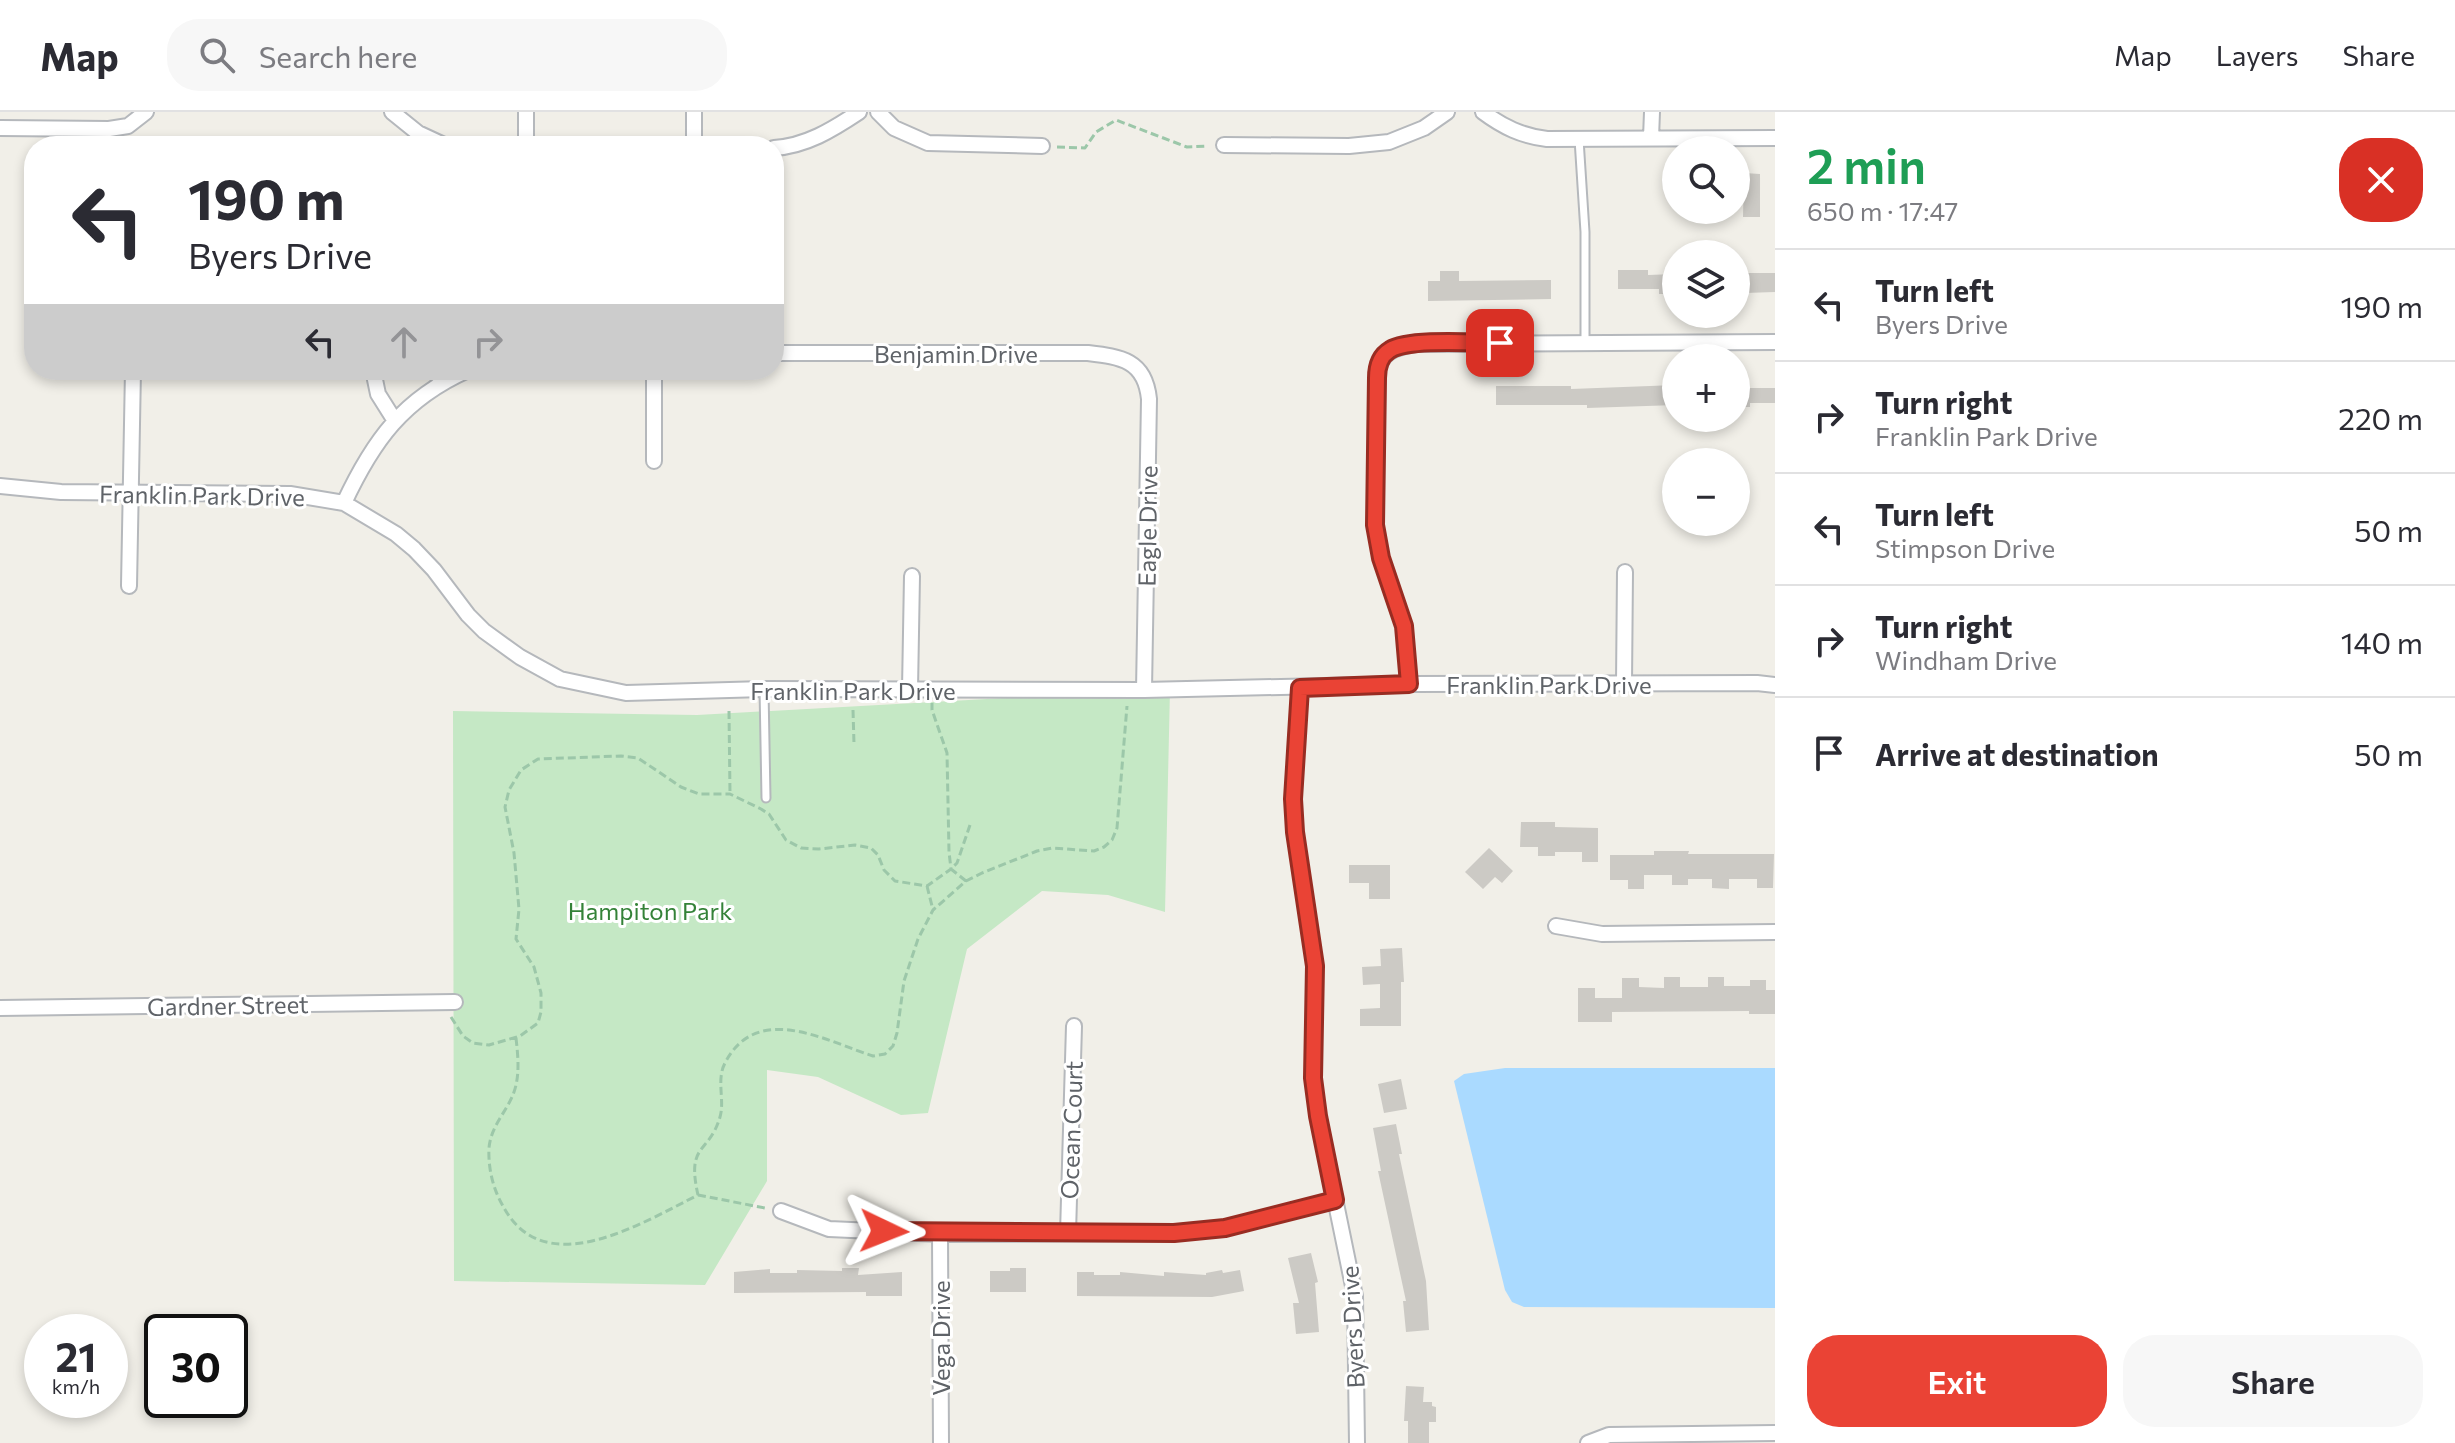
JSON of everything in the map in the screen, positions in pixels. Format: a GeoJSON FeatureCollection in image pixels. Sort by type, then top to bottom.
{"type":"FeatureCollection","features":[{"type":"Feature","properties":{"kind":"street"},"geometry":{"type":"LineString","coordinates":[[0,128],[109,129],[128,126],[146,112]]}},
{"type":"Feature","properties":{"kind":"street"},"geometry":{"type":"LineString","coordinates":[[526,112],[526,136]]}},
{"type":"Feature","properties":{"kind":"street"},"geometry":{"type":"LineString","coordinates":[[694,112],[694,136]]}},
{"type":"Feature","properties":{"kind":"street"},"geometry":{"type":"LineString","coordinates":[[784,147],[802,144],[821,136],[859,112]]}},
{"type":"Feature","properties":{"kind":"street"},"geometry":{"type":"LineString","coordinates":[[878,112],[894,128],[928,143],[1042,146]]}},
{"type":"Feature","properties":{"kind":"street"},"geometry":{"type":"LineString","coordinates":[[1224,145],[1349,146],[1389,142],[1424,128],[1447,112]]}},
{"type":"Feature","properties":{"kind":"street"},"geometry":{"type":"LineString","coordinates":[[1483,112],[1510,130],[1528,137],[1775,138]]}},
{"type":"Feature","properties":{"kind":"street"},"geometry":{"type":"LineString","coordinates":[[1651,138],[1652,112]]}},
{"type":"Feature","properties":{"kind":"street"},"geometry":{"type":"LineString","coordinates":[[395,115],[424,136]]}},
{"type":"Feature","properties":{"kind":"street"},"geometry":{"type":"LineString","coordinates":[[1409,684],[1404,626],[1381,558],[1375,525],[1377,370],[1384,355],[1399,346],[1416,344],[1775,342]]}},
{"type":"Feature","properties":{"kind":"street","name":"Benjamin Drive"},"geometry":{"type":"LineString","coordinates":[[784,353],[1088,353],[1115,356],[1135,365]]}},
{"type":"Feature","properties":{"kind":"street","name":"Eagle Drive"},"geometry":{"type":"LineString","coordinates":[[1135,365],[1148,387],[1149,399],[1144,690]]}},
{"type":"Feature","properties":{"kind":"street"},"geometry":{"type":"LineString","coordinates":[[129,586],[133,380]]}},
{"type":"Feature","properties":{"kind":"street"},"geometry":{"type":"LineString","coordinates":[[375,380],[378,394],[395,421]]}},
{"type":"Feature","properties":{"kind":"street"},"geometry":{"type":"LineString","coordinates":[[654,380],[654,461]]}},
{"type":"Feature","properties":{"kind":"street"},"geometry":{"type":"LineString","coordinates":[[344,503],[365,459],[383,433],[413,404],[445,381]]}},
{"type":"Feature","properties":{"kind":"street","name":"Franklin Park Drive"},"geometry":{"type":"LineString","coordinates":[[0,486],[129,494],[290,494],[344,503],[396,534],[414,549],[484,631],[520,657],[560,679],[626,693],[764,689],[1144,690],[1409,684],[1775,685]]}},
{"type":"Feature","properties":{"kind":"street"},"geometry":{"type":"LineString","coordinates":[[1624,683],[1625,572]]}},
{"type":"Feature","properties":{"kind":"street"},"geometry":{"type":"LineString","coordinates":[[910,689],[912,576]]}},
{"type":"Feature","properties":{"kind":"street","name":"Byers Drive"},"geometry":{"type":"LineString","coordinates":[[1300,688],[1293,799],[1315,966],[1313,1078],[1355,1296],[1357,1443]]}},
{"type":"Feature","properties":{"kind":"street"},"geometry":{"type":"LineString","coordinates":[[1556,926],[1602,934],[1775,932]]}},
{"type":"Feature","properties":{"kind":"street","name":"Gardner Street"},"geometry":{"type":"LineString","coordinates":[[0,1008],[450,1002]]}},
{"type":"Feature","properties":{"kind":"street","name":"Ocean Court"},"geometry":{"type":"LineString","coordinates":[[1068,1233],[1074,1026]]}},
{"type":"Feature","properties":{"kind":"street"},"geometry":{"type":"LineString","coordinates":[[781,1211],[829,1229],[940,1234],[1174,1233],[1225,1228],[1335,1200]]}},
{"type":"Feature","properties":{"kind":"street","name":"Vega Drive"},"geometry":{"type":"LineString","coordinates":[[940,1234],[941,1443]]}},
{"type":"Feature","properties":{"kind":"street"},"geometry":{"type":"LineString","coordinates":[[1588,1443],[1597,1437],[1609,1435],[1775,1433]]}},
{"type":"Feature","properties":{"kind":"lane"},"geometry":{"type":"LineString","coordinates":[[1579,139],[1585,232],[1585,343]]}},
{"type":"Feature","properties":{"kind":"lane"},"geometry":{"type":"LineString","coordinates":[[764,689],[766,798]]}},
{"type":"Feature","properties":{"kind":"path"},"geometry":{"type":"LineString","coordinates":[[1042,146],[1085,148],[1096,132],[1116,120],[1187,147],[1224,145]]}},
{"type":"Feature","properties":{"kind":"path"},"geometry":{"type":"LineString","coordinates":[[698,1195],[692,1167],[699,1150],[717,1125],[721,1114],[720,1081],[724,1064],[737,1047],[755,1033],[777,1028],[800,1031],[873,1056],[885,1054],[893,1046],[897,1033],[904,981],[918,939],[933,910],[966,881],[1037,851],[1052,848],[1094,851],[1112,840],[1117,828],[1129,690]]}},
{"type":"Feature","properties":{"kind":"path"},"geometry":{"type":"LineString","coordinates":[[931,691],[932,710],[947,753],[951,869],[966,881]]}},
{"type":"Feature","properties":{"kind":"path"},"geometry":{"type":"LineString","coordinates":[[853,710],[854,744]]}},
{"type":"Feature","properties":{"kind":"path"},"geometry":{"type":"LineString","coordinates":[[729,711],[730,794]]}},
{"type":"Feature","properties":{"kind":"path"},"geometry":{"type":"LineString","coordinates":[[450,1002],[456,1027],[473,1043],[489,1045],[516,1038],[538,1023],[541,993],[534,967],[516,939],[519,909],[514,853],[505,807],[509,790],[521,770],[538,759],[638,758],[681,787],[699,794],[730,794],[769,814],[786,840],[801,848],[855,845],[871,848],[878,855],[884,870],[895,881],[927,886],[957,863],[970,825]]}},
{"type":"Feature","properties":{"kind":"path"},"geometry":{"type":"LineString","coordinates":[[927,886],[933,910]]}},
{"type":"Feature","properties":{"kind":"path"},"geometry":{"type":"LineString","coordinates":[[516,1038],[518,1078],[514,1094],[493,1128],[489,1160],[498,1198],[522,1232],[539,1242],[562,1246],[584,1243],[616,1233],[698,1195],[781,1211]]}},
{"type":"Feature","properties":{"kind":"green space","name":"Hampiton Park"},"geometry":{"type":"Polygon","coordinates":[[[1170,689],[1165,912],[1108,895],[1042,891],[967,949],[928,1113],[901,1115],[818,1077],[767,1070],[767,1181],[705,1285],[454,1281],[453,711],[697,715],[1170,689]]]}},
{"type":"Feature","properties":{"kind":"water"},"geometry":{"type":"Polygon","coordinates":[[[1505,1068],[1775,1068],[1775,1308],[1524,1307],[1512,1302],[1505,1290],[1454,1081],[1464,1074],[1505,1068]]]}},
{"type":"Feature","properties":{"kind":"building"},"geometry":{"type":"Polygon","coordinates":[[[1750,173],[1760,174],[1760,217],[1750,217],[1750,173]]]}},
{"type":"Feature","properties":{"kind":"building"},"geometry":{"type":"Polygon","coordinates":[[[1618,270],[1648,270],[1648,275],[1662,274],[1662,294],[1659,294],[1659,289],[1618,289],[1618,270]]]}},
{"type":"Feature","properties":{"kind":"building"},"geometry":{"type":"Polygon","coordinates":[[[1440,271],[1459,271],[1459,281],[1551,280],[1551,299],[1428,301],[1428,281],[1440,281],[1440,271]]]}},
{"type":"Feature","properties":{"kind":"building"},"geometry":{"type":"Polygon","coordinates":[[[1750,273],[1775,273],[1775,292],[1750,293],[1750,273]]]}},
{"type":"Feature","properties":{"kind":"building"},"geometry":{"type":"Polygon","coordinates":[[[1496,386],[1571,386],[1571,389],[1662,386],[1662,405],[1587,408],[1587,405],[1496,405],[1496,386]]]}},
{"type":"Feature","properties":{"kind":"building"},"geometry":{"type":"Polygon","coordinates":[[[1750,388],[1775,388],[1775,403],[1750,403],[1750,388]]]}},
{"type":"Feature","properties":{"kind":"building"},"geometry":{"type":"Polygon","coordinates":[[[1521,822],[1555,822],[1555,827],[1598,828],[1598,862],[1582,862],[1582,852],[1555,852],[1555,856],[1538,856],[1538,847],[1520,847],[1521,822]]]}},
{"type":"Feature","properties":{"kind":"building"},"geometry":{"type":"Polygon","coordinates":[[[1489,848],[1513,871],[1502,883],[1495,877],[1483,889],[1465,872],[1489,848]]]}},
{"type":"Feature","properties":{"kind":"building"},"geometry":{"type":"Polygon","coordinates":[[[1654,851],[1774,854],[1773,888],[1757,888],[1757,879],[1729,879],[1729,889],[1712,888],[1712,879],[1688,879],[1688,885],[1672,885],[1672,875],[1644,875],[1644,889],[1628,889],[1628,880],[1610,880],[1610,855],[1654,855],[1654,851]]]}},
{"type":"Feature","properties":{"kind":"building"},"geometry":{"type":"Polygon","coordinates":[[[1349,865],[1390,865],[1390,899],[1369,899],[1369,883],[1349,883],[1349,865]]]}},
{"type":"Feature","properties":{"kind":"building"},"geometry":{"type":"Polygon","coordinates":[[[1402,948],[1404,982],[1401,982],[1401,1026],[1360,1026],[1360,1009],[1380,1008],[1380,984],[1363,985],[1362,967],[1381,966],[1380,949],[1402,948]]]}},
{"type":"Feature","properties":{"kind":"building"},"geometry":{"type":"Polygon","coordinates":[[[1664,977],[1680,977],[1680,987],[1708,987],[1708,977],[1724,977],[1724,986],[1750,986],[1750,980],[1766,980],[1766,990],[1775,990],[1775,1014],[1749,1014],[1749,1011],[1612,1012],[1612,1022],[1578,1022],[1578,988],[1595,988],[1595,998],[1622,998],[1622,978],[1639,978],[1639,987],[1664,988],[1664,977]]]}},
{"type":"Feature","properties":{"kind":"building"},"geometry":{"type":"Polygon","coordinates":[[[1401,1079],[1407,1109],[1384,1113],[1378,1084],[1401,1079]]]}},
{"type":"Feature","properties":{"kind":"building"},"geometry":{"type":"Polygon","coordinates":[[[1396,1124],[1402,1154],[1399,1154],[1426,1281],[1429,1330],[1406,1332],[1403,1301],[1406,1301],[1378,1171],[1381,1171],[1373,1128],[1396,1124]]]}},
{"type":"Feature","properties":{"kind":"building"},"geometry":{"type":"Polygon","coordinates":[[[1311,1253],[1318,1282],[1315,1283],[1319,1332],[1296,1334],[1293,1303],[1299,1303],[1288,1258],[1311,1253]]]}},
{"type":"Feature","properties":{"kind":"building"},"geometry":{"type":"Polygon","coordinates":[[[842,1268],[859,1268],[858,1275],[902,1272],[902,1296],[866,1296],[866,1292],[734,1293],[734,1272],[770,1269],[770,1273],[797,1273],[797,1270],[842,1271],[842,1268]]]}},
{"type":"Feature","properties":{"kind":"building"},"geometry":{"type":"Polygon","coordinates":[[[1010,1268],[1026,1268],[1026,1292],[990,1292],[990,1271],[1010,1271],[1010,1268]]]}},
{"type":"Feature","properties":{"kind":"building"},"geometry":{"type":"Polygon","coordinates":[[[1222,1270],[1223,1273],[1240,1270],[1244,1291],[1212,1297],[1077,1296],[1077,1272],[1164,1276],[1164,1272],[1206,1275],[1222,1270]]]}},
{"type":"Feature","properties":{"kind":"building"},"geometry":{"type":"Polygon","coordinates":[[[1406,1386],[1424,1387],[1423,1402],[1432,1402],[1432,1406],[1436,1407],[1436,1422],[1429,1422],[1429,1443],[1408,1443],[1408,1421],[1404,1421],[1406,1386]]]}},
{"type":"Feature","properties":{"kind":"route"},"geometry":{"type":"LineString","coordinates":[[884,1231],[940,1234],[1174,1233],[1225,1228],[1335,1200],[1313,1078],[1315,966],[1295,832],[1293,799],[1300,688],[1409,684],[1404,626],[1377,546],[1375,525],[1379,362],[1391,349],[1399,346],[1500,343]]}}]}
